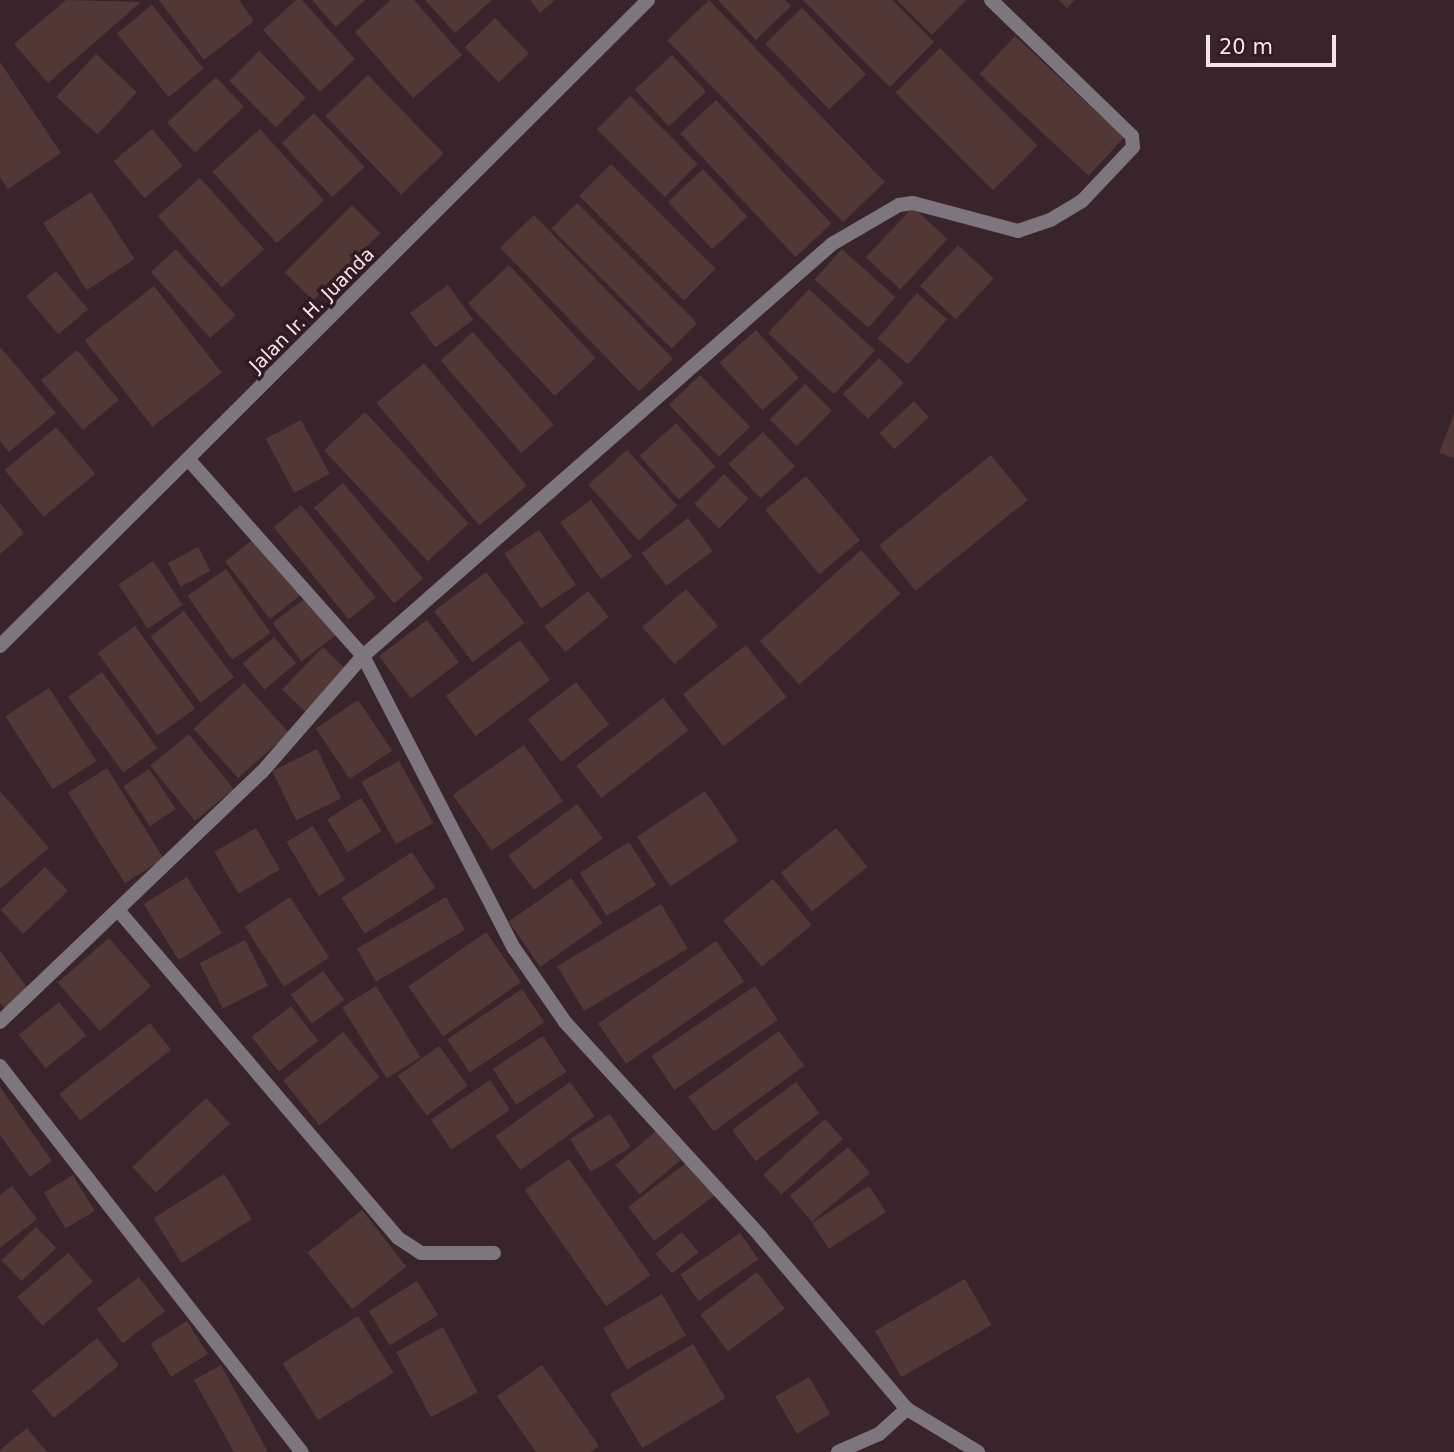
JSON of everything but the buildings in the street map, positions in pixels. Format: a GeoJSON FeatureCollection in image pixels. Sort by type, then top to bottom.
{"type":"FeatureCollection","features":[{"type":"Feature","properties":{"kind":"street","name":"Jalan Ir. H. Juanda"},"geometry":{"type":"LineString","coordinates":[[0,646],[648,0]]}},
{"type":"Feature","properties":{"kind":"street"},"geometry":{"type":"LineString","coordinates":[[0,1022],[262,772],[363,656],[842,238],[899,205],[913,203],[1018,231],[1052,219],[1091,192],[1133,147],[1132,136],[991,0]]}},
{"type":"Feature","properties":{"kind":"street"},"geometry":{"type":"LineString","coordinates":[[189,460],[363,656],[514,948],[565,1022],[761,1237],[907,1409],[978,1452]]}},
{"type":"Feature","properties":{"kind":"street"},"geometry":{"type":"LineString","coordinates":[[118,910],[398,1238],[421,1253],[494,1253]]}},
{"type":"Feature","properties":{"kind":"street"},"geometry":{"type":"LineString","coordinates":[[0,1066],[302,1452]]}},
{"type":"Feature","properties":{"kind":"street"},"geometry":{"type":"LineString","coordinates":[[838,1452],[879,1434],[907,1409]]}}]}
